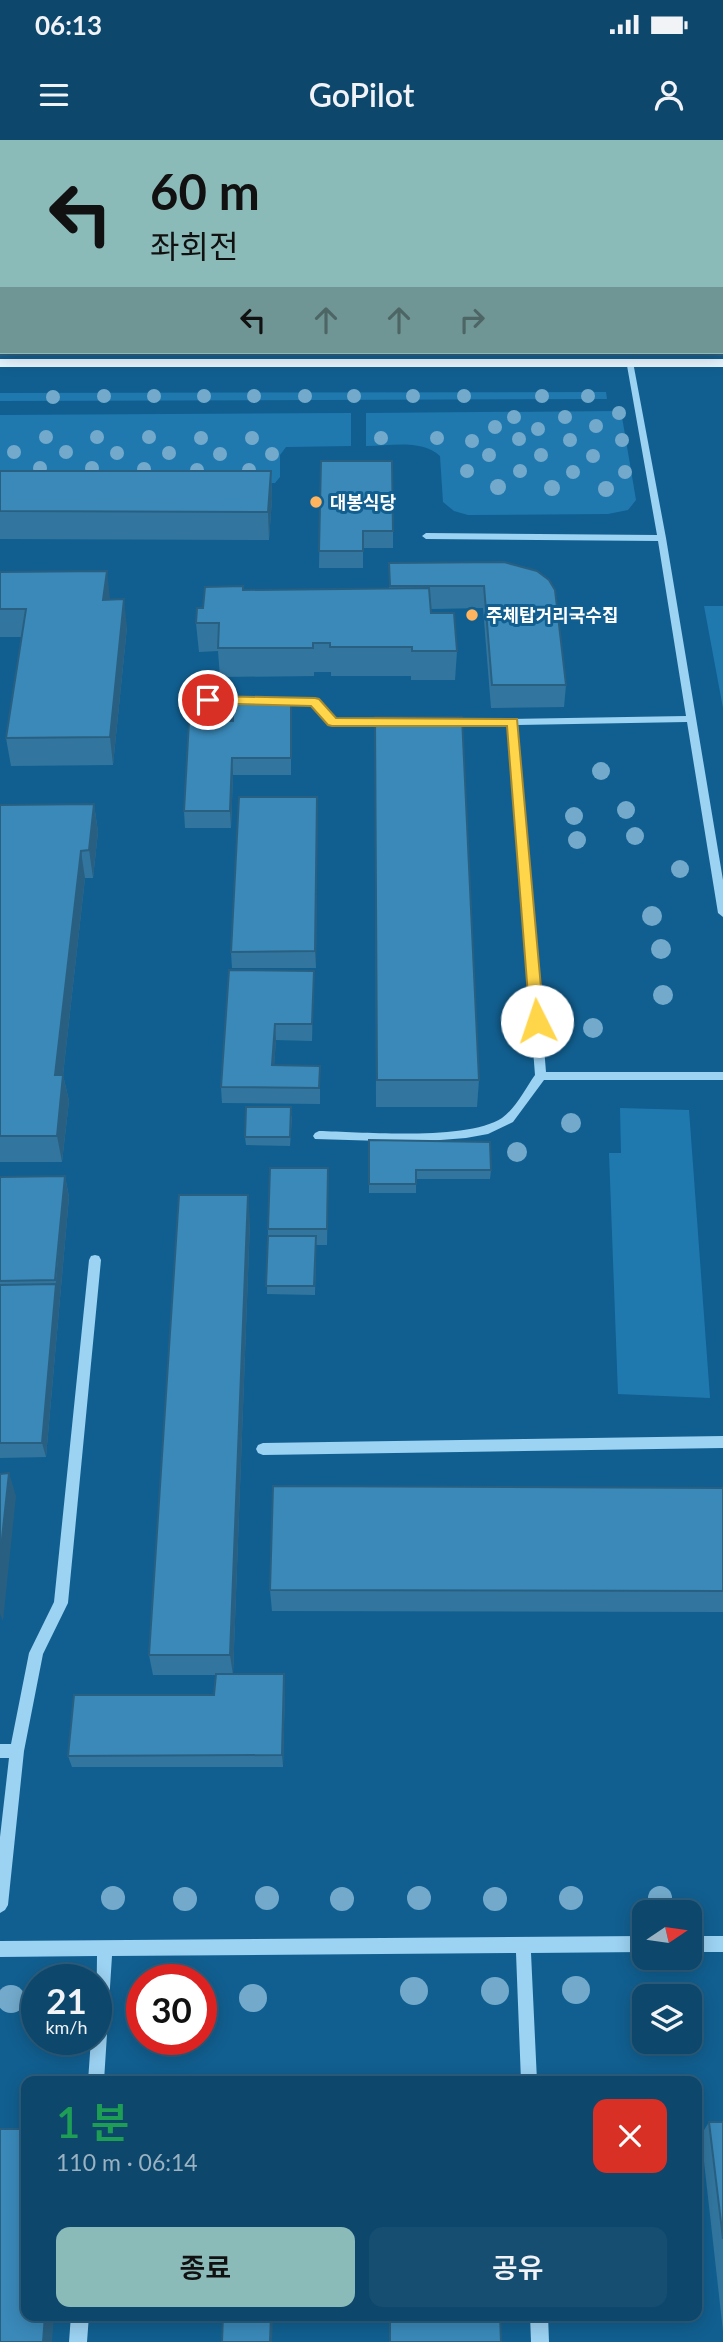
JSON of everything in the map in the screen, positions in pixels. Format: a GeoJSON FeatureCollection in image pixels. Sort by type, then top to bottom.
{"type":"FeatureCollection","features":[{"type":"Feature","properties":{"kind":"main road"},"geometry":{"type":"LineString","coordinates":[[0,363],[723,363]]}},
{"type":"Feature","properties":{"kind":"street"},"geometry":{"type":"LineString","coordinates":[[629,362],[662,538],[723,913]]}},
{"type":"Feature","properties":{"kind":"street"},"geometry":{"type":"LineString","coordinates":[[426,536],[662,538]]}},
{"type":"Feature","properties":{"kind":"street"},"geometry":{"type":"LineString","coordinates":[[208,700],[315,702],[332,722],[402,722]]}},
{"type":"Feature","properties":{"kind":"street"},"geometry":{"type":"LineString","coordinates":[[429,722],[691,719]]}},
{"type":"Feature","properties":{"kind":"street"},"geometry":{"type":"LineString","coordinates":[[319,1136],[411,1137],[473,1133],[506,1121],[541,1076],[513,722]]}},
{"type":"Feature","properties":{"kind":"street"},"geometry":{"type":"LineString","coordinates":[[541,1076],[723,1076]]}},
{"type":"Feature","properties":{"kind":"street"},"geometry":{"type":"LineString","coordinates":[[0,1905],[17,1751],[36,1653],[61,1603],[95,1260]]}},
{"type":"Feature","properties":{"kind":"street"},"geometry":{"type":"LineString","coordinates":[[263,1449],[723,1442]]}},
{"type":"Feature","properties":{"kind":"street"},"geometry":{"type":"LineString","coordinates":[[0,1751],[17,1751]]}},
{"type":"Feature","properties":{"kind":"street"},"geometry":{"type":"LineString","coordinates":[[0,1949],[632,1944]]}},
{"type":"Feature","properties":{"kind":"street"},"geometry":{"type":"LineString","coordinates":[[702,1944],[723,1944]]}},
{"type":"Feature","properties":{"kind":"street"},"geometry":{"type":"LineString","coordinates":[[523,1945],[529,2076]]}},
{"type":"Feature","properties":{"kind":"street"},"geometry":{"type":"LineString","coordinates":[[96,2076],[105,1947]]}},
{"type":"Feature","properties":{"kind":"street"},"geometry":{"type":"LineString","coordinates":[[78,2342],[80,2321]]}},
{"type":"Feature","properties":{"kind":"street"},"geometry":{"type":"LineString","coordinates":[[539,2321],[540,2342]]}},
{"type":"Feature","properties":{"kind":"shaded area"},"geometry":{"type":"Polygon","coordinates":[[[606,392],[607,399],[0,401],[0,393],[606,392]]]}},
{"type":"Feature","properties":{"kind":"shaded area"},"geometry":{"type":"Polygon","coordinates":[[[621,411],[636,500],[628,510],[608,514],[468,515],[454,511],[443,502],[440,456],[433,451],[415,445],[366,446],[366,413],[621,411]]]}},
{"type":"Feature","properties":{"kind":"shaded area"},"geometry":{"type":"Polygon","coordinates":[[[351,413],[351,446],[286,447],[280,455],[280,477],[275,483],[0,487],[0,415],[351,413]]]}},
{"type":"Feature","properties":{"kind":"shaded area"},"geometry":{"type":"Polygon","coordinates":[[[704,606],[723,606],[723,708],[704,606]]]}},
{"type":"Feature","properties":{"kind":"shaded area"},"geometry":{"type":"Polygon","coordinates":[[[620,1108],[689,1110],[710,1398],[618,1394],[609,1153],[621,1153],[620,1108]]]}},
{"type":"Feature","properties":{"kind":"building"},"geometry":{"type":"Polygon","coordinates":[[[321,461],[392,461],[393,531],[363,531],[363,551],[319,551],[321,461]]]}},
{"type":"Feature","properties":{"kind":"building"},"geometry":{"type":"Polygon","coordinates":[[[0,471],[271,471],[268,512],[0,511],[0,471]]]}},
{"type":"Feature","properties":{"kind":"building"},"geometry":{"type":"Polygon","coordinates":[[[504,562],[537,571],[549,580],[555,590],[566,685],[492,685],[484,586],[390,586],[389,563],[504,562]]]}},
{"type":"Feature","properties":{"kind":"building"},"geometry":{"type":"Polygon","coordinates":[[[107,571],[103,600],[124,599],[110,737],[6,738],[26,609],[0,609],[0,572],[107,571]]]}},
{"type":"Feature","properties":{"kind":"building"},"geometry":{"type":"Polygon","coordinates":[[[243,586],[243,590],[429,588],[431,613],[454,613],[457,651],[412,651],[412,647],[330,647],[330,643],[313,643],[313,648],[218,648],[219,623],[196,623],[197,608],[203,608],[205,587],[243,586]]]}},
{"type":"Feature","properties":{"kind":"building"},"geometry":{"type":"Polygon","coordinates":[[[291,698],[291,758],[232,758],[230,811],[184,811],[189,721],[233,721],[233,699],[291,698]]]}},
{"type":"Feature","properties":{"kind":"building"},"geometry":{"type":"Polygon","coordinates":[[[375,717],[462,717],[479,1080],[377,1080],[375,717]]]}},
{"type":"Feature","properties":{"kind":"building"},"geometry":{"type":"Polygon","coordinates":[[[239,797],[317,797],[315,951],[231,952],[239,797]]]}},
{"type":"Feature","properties":{"kind":"building"},"geometry":{"type":"Polygon","coordinates":[[[94,804],[89,850],[81,851],[55,1075],[63,1075],[57,1136],[0,1136],[0,805],[94,804]]]}},
{"type":"Feature","properties":{"kind":"building"},"geometry":{"type":"Polygon","coordinates":[[[229,970],[314,971],[312,1024],[275,1024],[272,1065],[320,1066],[319,1088],[221,1087],[229,970]]]}},
{"type":"Feature","properties":{"kind":"building"},"geometry":{"type":"Polygon","coordinates":[[[246,1107],[291,1107],[290,1137],[245,1137],[246,1107]]]}},
{"type":"Feature","properties":{"kind":"building"},"geometry":{"type":"Polygon","coordinates":[[[369,1140],[490,1142],[491,1170],[416,1170],[416,1184],[369,1184],[369,1140]]]}},
{"type":"Feature","properties":{"kind":"building"},"geometry":{"type":"Polygon","coordinates":[[[270,1168],[328,1168],[327,1229],[268,1229],[270,1168]]]}},
{"type":"Feature","properties":{"kind":"building"},"geometry":{"type":"Polygon","coordinates":[[[65,1176],[55,1280],[0,1281],[0,1177],[65,1176]]]}},
{"type":"Feature","properties":{"kind":"building"},"geometry":{"type":"Polygon","coordinates":[[[179,1195],[248,1195],[230,1655],[149,1655],[179,1195]]]}},
{"type":"Feature","properties":{"kind":"building"},"geometry":{"type":"Polygon","coordinates":[[[268,1236],[316,1236],[314,1286],[266,1286],[268,1236]]]}},
{"type":"Feature","properties":{"kind":"building"},"geometry":{"type":"Polygon","coordinates":[[[56,1284],[42,1443],[0,1443],[0,1285],[56,1284]]]}},
{"type":"Feature","properties":{"kind":"building"},"geometry":{"type":"Polygon","coordinates":[[[9,1473],[0,1557],[0,1474],[9,1473]]]}},
{"type":"Feature","properties":{"kind":"building"},"geometry":{"type":"Polygon","coordinates":[[[273,1486],[723,1488],[723,1591],[270,1590],[273,1486]]]}},
{"type":"Feature","properties":{"kind":"building"},"geometry":{"type":"Polygon","coordinates":[[[216,1674],[284,1674],[282,1755],[68,1756],[74,1695],[214,1695],[216,1674]]]}},
{"type":"Feature","properties":{"kind":"building"},"geometry":{"type":"Polygon","coordinates":[[[709,2122],[723,2122],[723,2239],[709,2122]]]}},
{"type":"Feature","properties":{"kind":"building"},"geometry":{"type":"Polygon","coordinates":[[[0,2129],[21,2129],[21,2321],[45,2321],[43,2342],[0,2342],[0,2129]]]}},
{"type":"Feature","properties":{"kind":"building"},"geometry":{"type":"Polygon","coordinates":[[[223,2321],[271,2321],[270,2342],[222,2342],[223,2321]]]}},
{"type":"Feature","properties":{"kind":"building"},"geometry":{"type":"Polygon","coordinates":[[[390,2321],[500,2321],[501,2342],[390,2342],[390,2321]]]}},
{"type":"Feature","properties":{"kind":"place","name":"대봉식당"},"geometry":{"type":"Point","coordinates":[316,502]}},
{"type":"Feature","properties":{"kind":"place","name":"주체탑거리국수집"},"geometry":{"type":"Point","coordinates":[472,615]}},
{"type":"Feature","properties":{"kind":"route"},"geometry":{"type":"LineString","coordinates":[[208,700],[315,702],[332,722],[513,722],[537,1021]]}}]}
